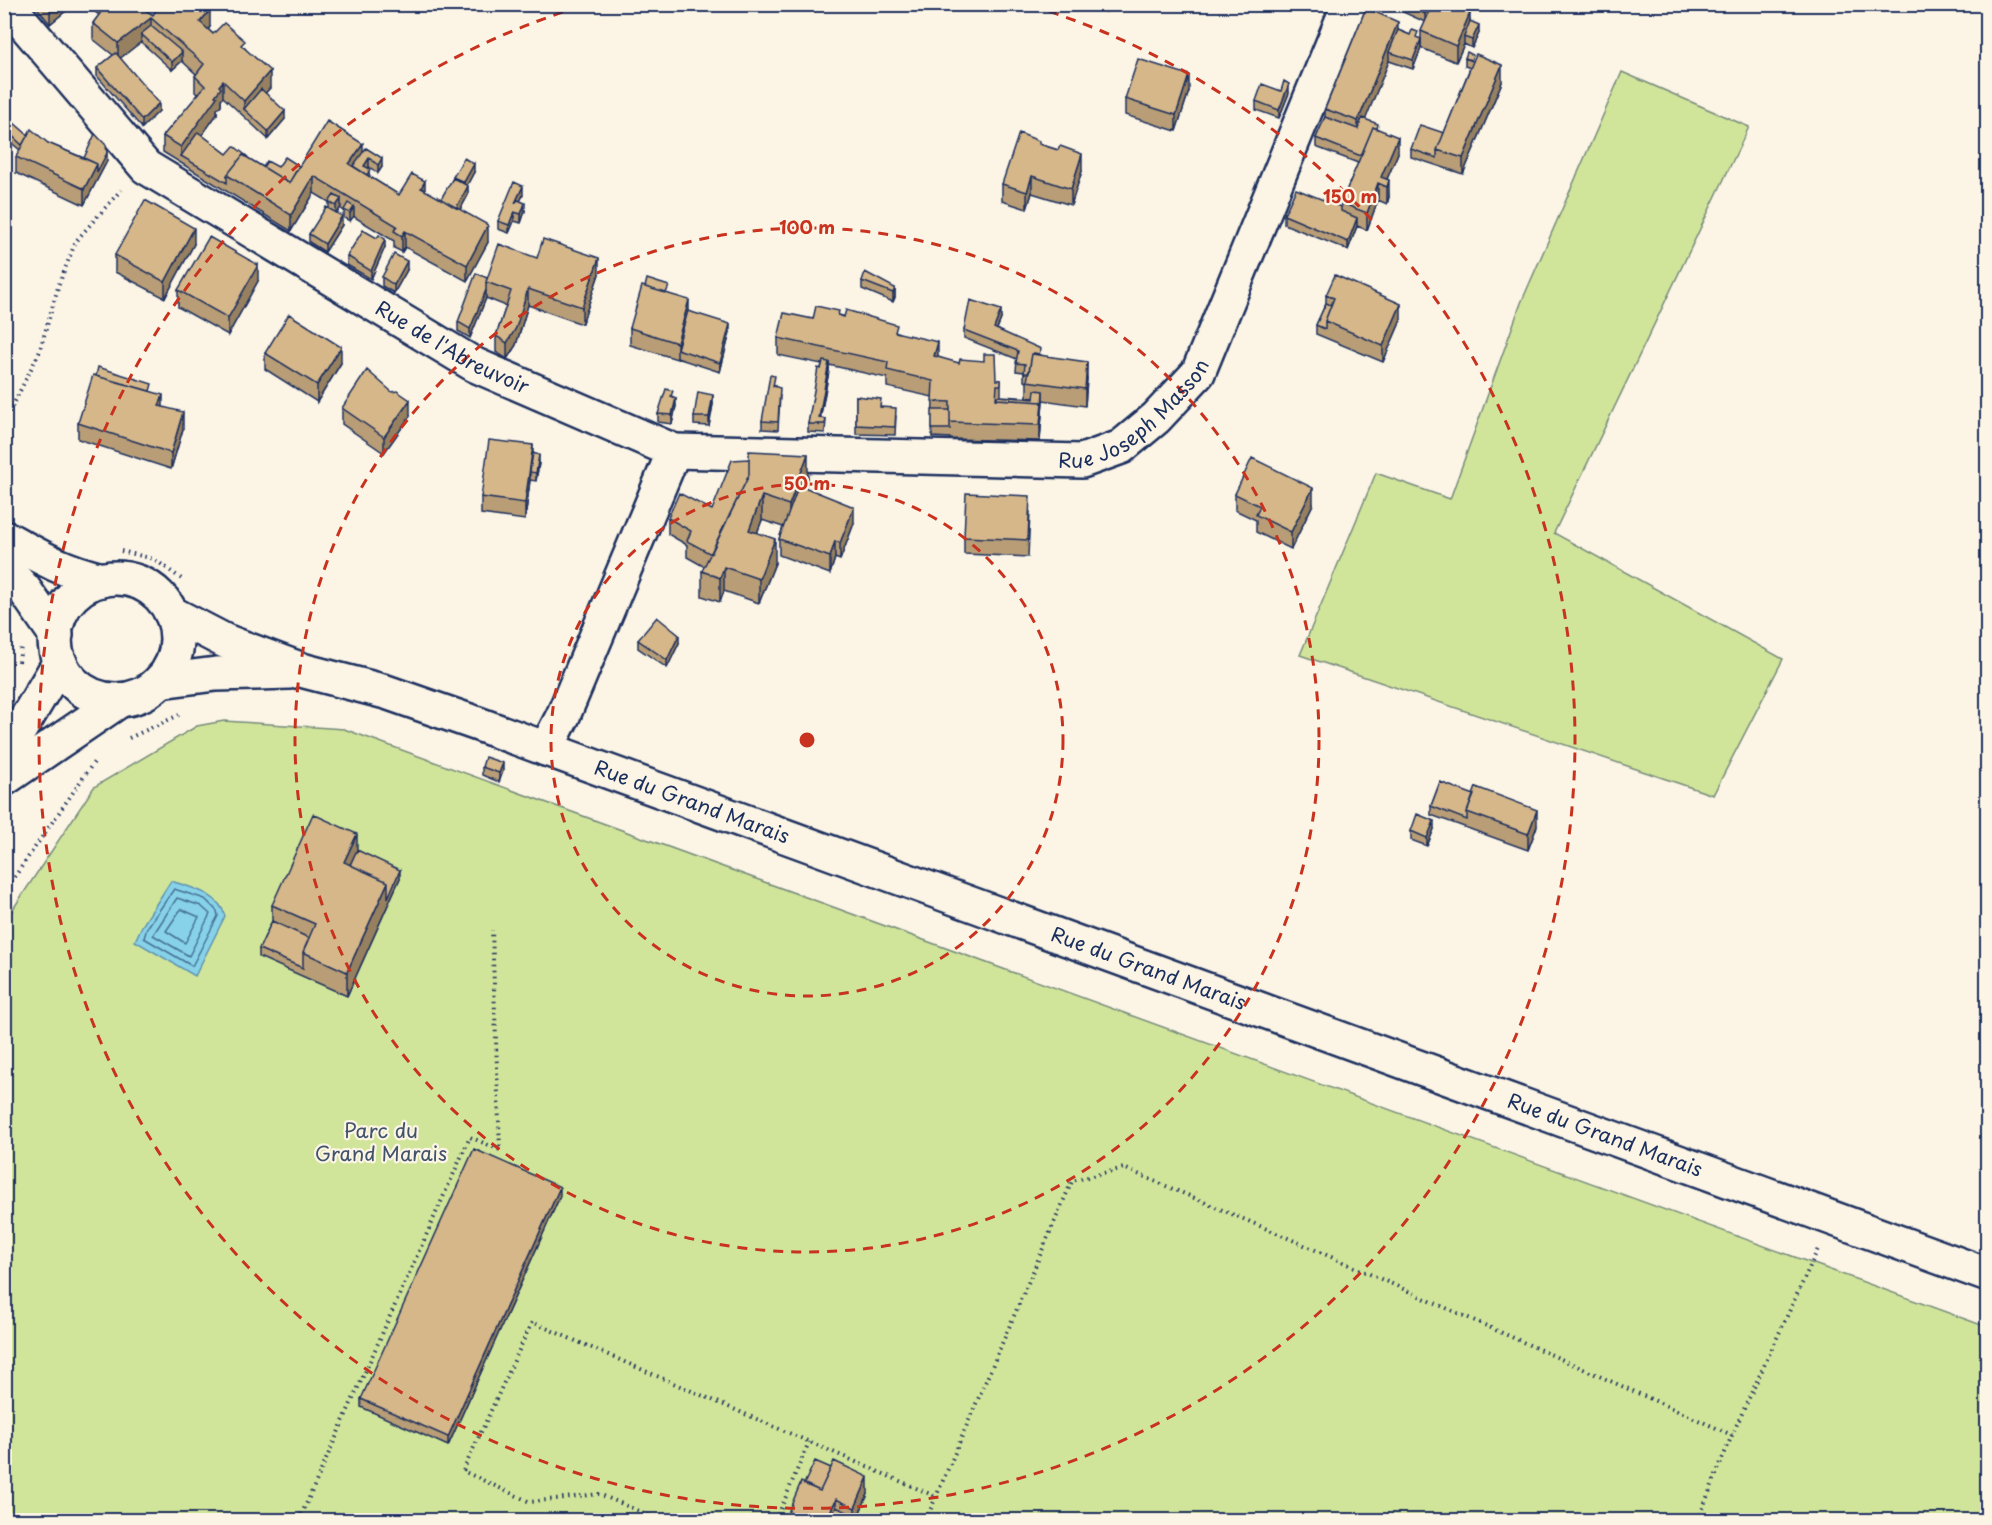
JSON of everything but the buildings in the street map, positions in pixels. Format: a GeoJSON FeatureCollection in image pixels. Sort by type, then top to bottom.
{"type":"FeatureCollection","features":[{"type":"Feature","properties":{"kind":"street","name":"Rue de l'Abreuvoir"},"geometry":{"type":"LineString","coordinates":[[7,4],[146,167],[475,365],[674,452]]}},
{"type":"Feature","properties":{"kind":"street","name":"Rue Joseph Masson"},"geometry":{"type":"LineString","coordinates":[[674,452],[1082,460],[1121,447],[1156,418],[1198,373],[1349,4]]}},
{"type":"Feature","properties":{"kind":"street"},"geometry":{"type":"LineString","coordinates":[[546,749],[563,716],[674,452]]}},
{"type":"Feature","properties":{"kind":"street"},"geometry":{"type":"LineString","coordinates":[[4,537],[44,561],[71,573],[102,580]]}},
{"type":"Feature","properties":{"kind":"street"},"geometry":{"type":"LineString","coordinates":[[4,567],[24,589],[78,686],[90,694],[120,700]]}},
{"type":"Feature","properties":{"kind":"street"},"geometry":{"type":"LineString","coordinates":[[4,756],[58,648],[58,620],[70,600],[87,585],[118,578],[135,581],[150,588],[163,599],[171,613],[177,642],[169,670],[160,681],[149,691],[120,700],[4,779]]}},
{"type":"Feature","properties":{"kind":"street","name":"Rue du Grand Marais"},"geometry":{"type":"LineString","coordinates":[[171,613],[225,640],[305,671],[387,692],[546,749],[1988,1275]]}},
{"type":"Feature","properties":{"kind":"street","name":"Rue du Grand Marais"},"geometry":{"type":"LineString","coordinates":[[160,681],[216,674],[305,671]]}},
{"type":"Feature","properties":{"kind":"path"},"geometry":{"type":"LineString","coordinates":[[4,423],[39,353],[58,284],[76,241],[106,204],[146,167]]}},
{"type":"Feature","properties":{"kind":"path"},"geometry":{"type":"LineString","coordinates":[[123,741],[183,713]]}},
{"type":"Feature","properties":{"kind":"path"},"geometry":{"type":"LineString","coordinates":[[4,892],[96,759]]}},
{"type":"Feature","properties":{"kind":"path"},"geometry":{"type":"LineString","coordinates":[[299,1521],[470,1137],[500,1150],[492,930]]}},
{"type":"Feature","properties":{"kind":"path"},"geometry":{"type":"LineString","coordinates":[[926,1521],[1072,1182],[1124,1168],[1302,1244],[1732,1436]]}},
{"type":"Feature","properties":{"kind":"path"},"geometry":{"type":"LineString","coordinates":[[1698,1520],[1732,1436],[1832,1218]]}},
{"type":"Feature","properties":{"kind":"path"},"geometry":{"type":"LineString","coordinates":[[660,1521],[599,1494],[530,1502],[463,1471],[532,1322],[937,1497]]}},
{"type":"Feature","properties":{"kind":"path"},"geometry":{"type":"LineString","coordinates":[[776,1521],[809,1442]]}},
{"type":"Feature","properties":{"kind":"green space"},"geometry":{"type":"Polygon","coordinates":[[[1622,72],[1749,127],[1554,533],[1783,659],[1713,795],[1300,655],[1376,473],[1450,499],[1521,303],[1622,72]]]}},
{"type":"Feature","properties":{"kind":"green space","name":"Parc du Grand Marais"},"geometry":{"type":"Polygon","coordinates":[[[224,721],[344,729],[1987,1327],[1987,1520],[5,1520],[5,921],[94,787],[197,726],[224,721]]]}},
{"type":"Feature","properties":{"kind":"water"},"geometry":{"type":"Polygon","coordinates":[[[171,881],[196,889],[211,897],[222,908],[225,916],[195,976],[135,941],[171,881]]]}}]}
